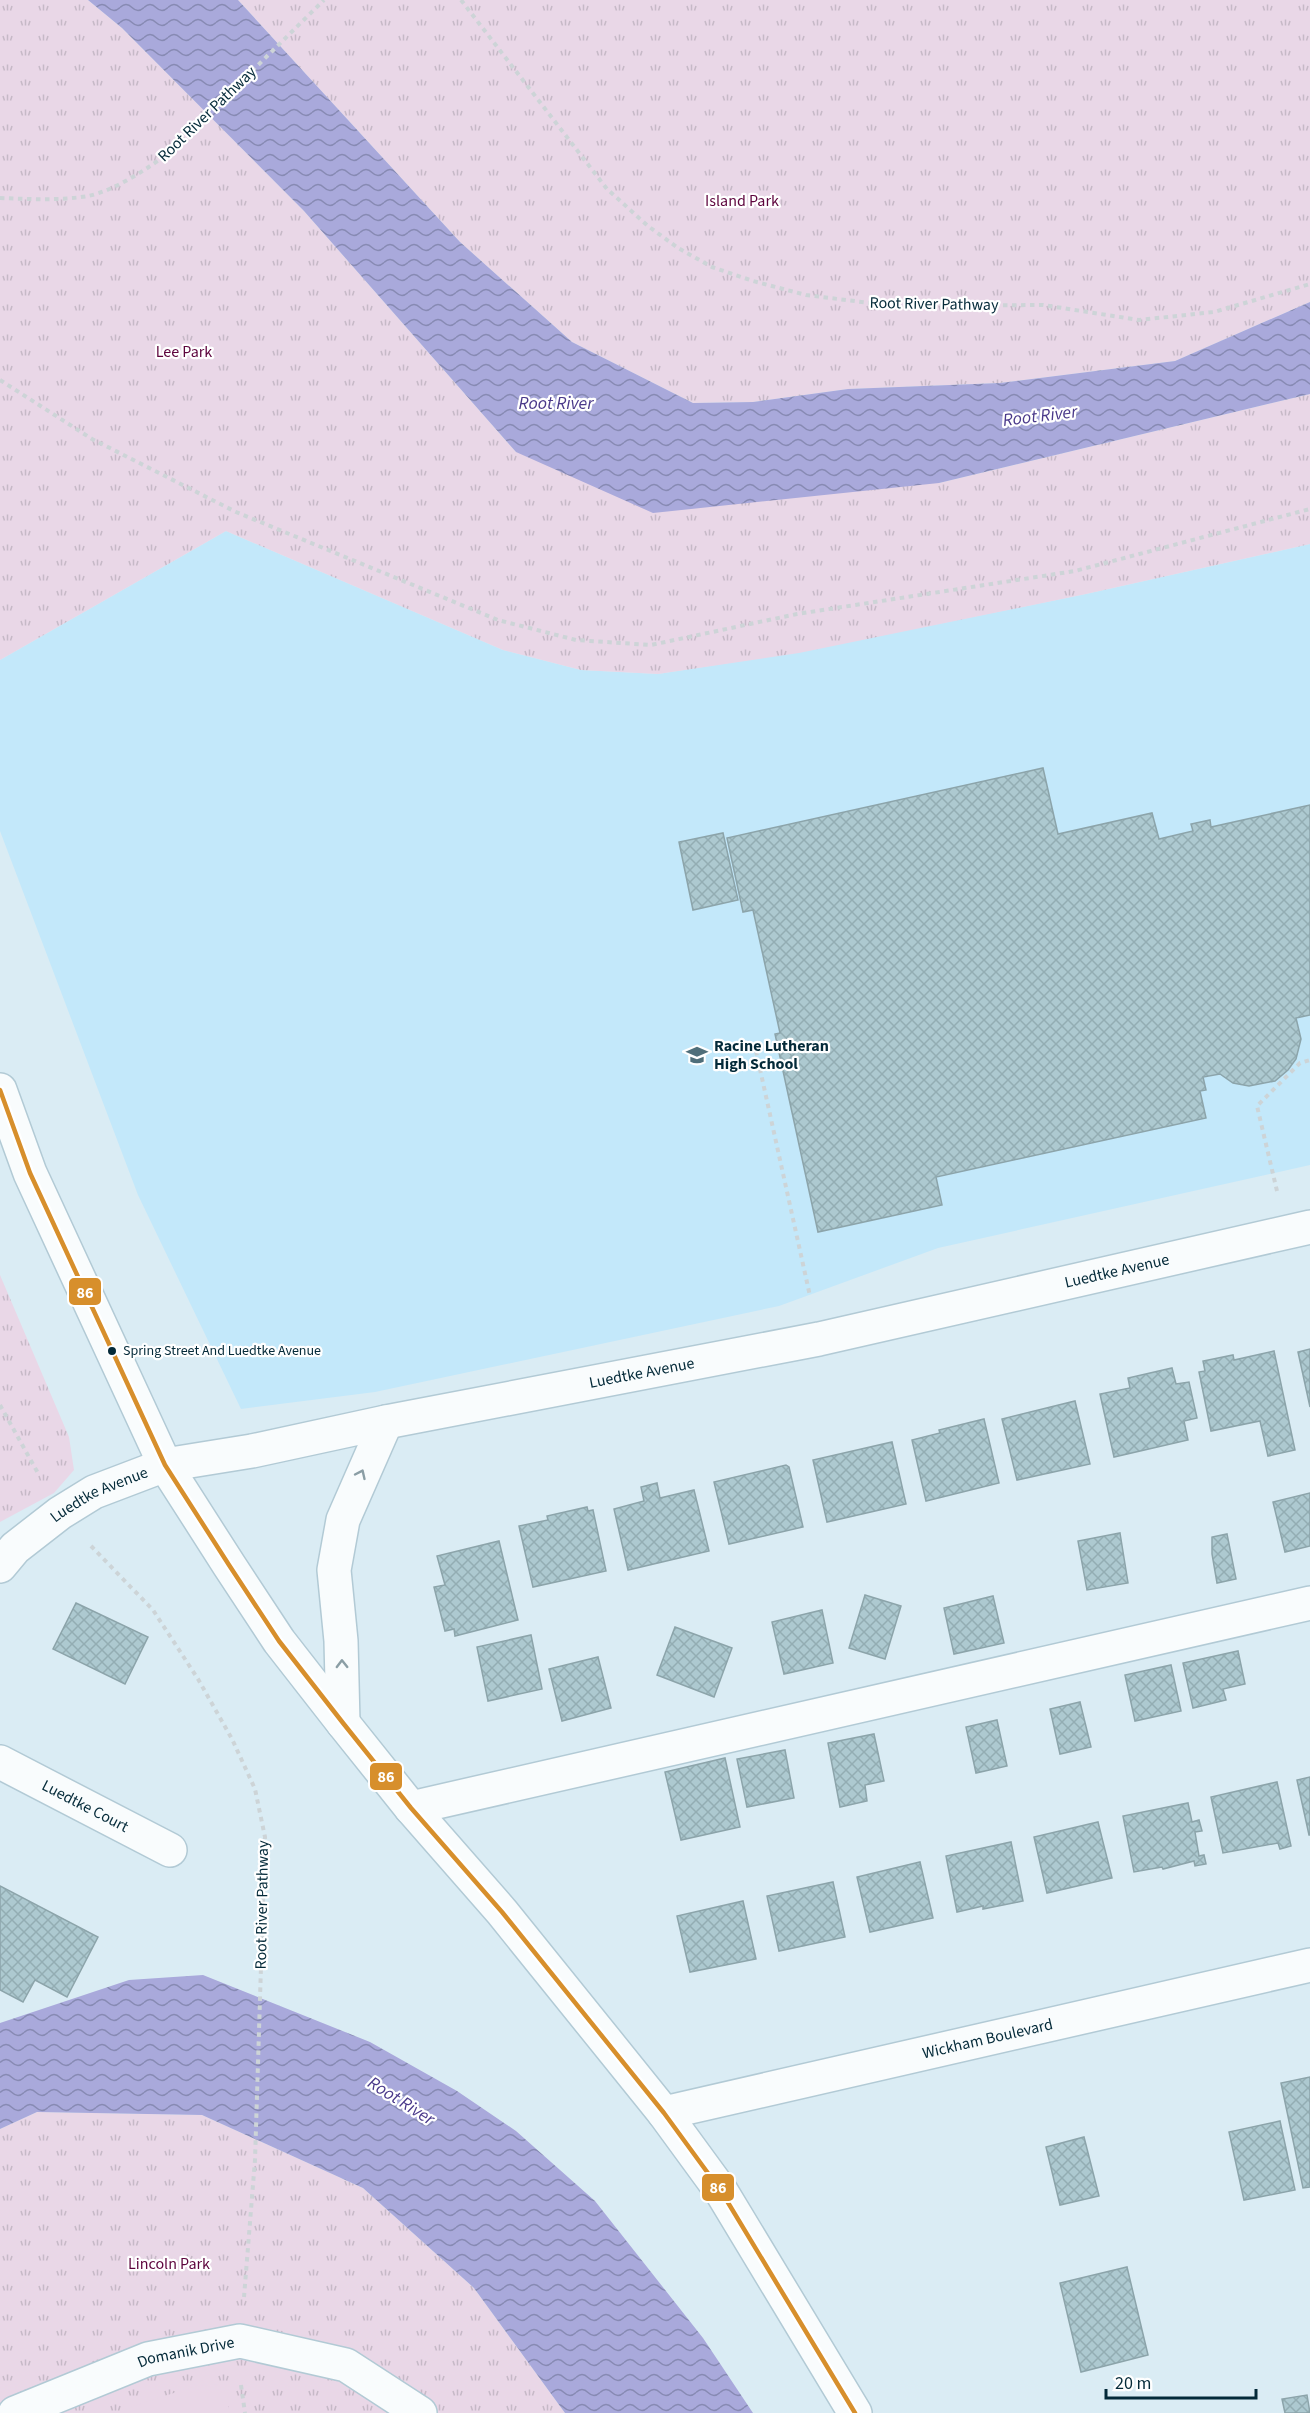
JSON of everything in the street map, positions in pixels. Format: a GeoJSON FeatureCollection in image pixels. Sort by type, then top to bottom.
{"type":"FeatureCollection","features":[{"type":"Feature","properties":{"kind":"street"},"geometry":{"type":"LineString","coordinates":[[0,1090],[30,1173],[165,1465],[279,1641],[411,1808],[509,1921],[664,2113],[721,2191],[855,2413]]}},
{"type":"Feature","properties":{"kind":"street","name":"Luedtke Avenue"},"geometry":{"type":"LineString","coordinates":[[0,1566],[15,1548],[60,1513],[94,1492],[165,1465],[252,1451],[386,1422],[819,1339],[1298,1230]]}},
{"type":"Feature","properties":{"kind":"street"},"geometry":{"type":"LineString","coordinates":[[343,1723],[341,1641],[334,1570],[343,1520],[386,1422]]}},
{"type":"Feature","properties":{"kind":"street"},"geometry":{"type":"LineString","coordinates":[[411,1808],[1310,1603]]}},
{"type":"Feature","properties":{"kind":"street","name":"Luedtke Court"},"geometry":{"type":"LineString","coordinates":[[0,1762],[170,1851]]}},
{"type":"Feature","properties":{"kind":"street","name":"Wickham Boulevard"},"geometry":{"type":"LineString","coordinates":[[664,2113],[1310,1965]]}},
{"type":"Feature","properties":{"kind":"street","name":"Domanik Drive"},"geometry":{"type":"LineString","coordinates":[[15,2413],[148,2359],[240,2341],[346,2365],[420,2413]]}},
{"type":"Feature","properties":{"kind":"path","name":"Root River Pathway"},"geometry":{"type":"LineString","coordinates":[[0,198],[50,199],[90,195],[150,168],[172,150],[324,0]]}},
{"type":"Feature","properties":{"kind":"path","name":"Root River Pathway"},"geometry":{"type":"LineString","coordinates":[[461,0],[607,189],[648,226],[678,248],[712,267],[732,274],[806,295],[894,306],[1042,305],[1139,320],[1214,312],[1310,284]]}},
{"type":"Feature","properties":{"kind":"path"},"geometry":{"type":"LineString","coordinates":[[0,380],[92,439],[236,512],[498,620],[576,640],[651,645],[796,614],[1075,570],[1310,509]]}},
{"type":"Feature","properties":{"kind":"path"},"geometry":{"type":"LineString","coordinates":[[756,1051],[819,1339]]}},
{"type":"Feature","properties":{"kind":"path"},"geometry":{"type":"LineString","coordinates":[[1298,1230],[1257,1106],[1300,1063],[1310,1060]]}},
{"type":"Feature","properties":{"kind":"path","name":"Root River Pathway"},"geometry":{"type":"LineString","coordinates":[[0,1405],[60,1513],[153,1610],[198,1679],[232,1739],[255,1789],[265,1837],[255,2160],[238,2369],[245,2413]]}},
{"type":"Feature","properties":{"kind":"shaded area","name":"Racine Lutheran High School"},"geometry":{"type":"Polygon","coordinates":[[[226,531],[503,650],[581,670],[658,674],[799,652],[1086,594],[1310,544],[1310,1165],[938,1248],[779,1306],[375,1392],[241,1409],[138,1195],[0,831],[0,660],[226,531]]]}},
{"type":"Feature","properties":{"kind":"green space","name":"Lee Park"},"geometry":{"type":"Polygon","coordinates":[[[0,0],[88,0],[122,28],[304,211],[516,452],[939,483],[1310,394],[1310,544],[1086,594],[799,653],[658,674],[581,670],[503,650],[226,531],[0,660],[0,0]]]}},
{"type":"Feature","properties":{"kind":"green space","name":"Island Park"},"geometry":{"type":"Polygon","coordinates":[[[238,0],[1310,0],[1310,302],[1175,361],[1000,383],[848,389],[753,402],[693,403],[572,342],[460,242],[238,0]]]}},
{"type":"Feature","properties":{"kind":"green space"},"geometry":{"type":"Polygon","coordinates":[[[0,1275],[69,1437],[74,1470],[54,1493],[0,1522],[0,1275]]]}},
{"type":"Feature","properties":{"kind":"green space","name":"Lincoln Park"},"geometry":{"type":"Polygon","coordinates":[[[37,2112],[202,2115],[363,2188],[474,2288],[565,2413],[0,2413],[0,2129],[37,2112]]]}},
{"type":"Feature","properties":{"kind":"green space"},"geometry":{"type":"Polygon","coordinates":[[[223,2384],[230,2413],[113,2413],[195,2386],[223,2384]]]}},
{"type":"Feature","properties":{"kind":"water","name":"Root River"},"geometry":{"type":"Polygon","coordinates":[[[88,0],[238,0],[460,242],[572,342],[693,403],[753,402],[848,389],[1000,383],[1175,361],[1310,302],[1310,394],[939,483],[653,513],[516,452],[304,211],[122,28],[88,0]]]}},
{"type":"Feature","properties":{"kind":"water","name":"Root River"},"geometry":{"type":"Polygon","coordinates":[[[203,1975],[370,2042],[457,2091],[516,2131],[595,2201],[703,2338],[753,2413],[565,2413],[474,2288],[363,2188],[202,2115],[37,2112],[0,2129],[0,2023],[129,1980],[203,1975]]]}},
{"type":"Feature","properties":{"kind":"building"},"geometry":{"type":"Polygon","coordinates":[[[1043,768],[1058,834],[1152,813],[1159,839],[1193,831],[1191,824],[1210,820],[1211,827],[1310,805],[1310,1015],[1296,1018],[1301,1039],[1296,1059],[1288,1070],[1275,1081],[1249,1086],[1233,1083],[1220,1074],[1203,1077],[1206,1090],[1200,1091],[1206,1118],[936,1177],[942,1205],[818,1232],[775,1034],[780,1033],[753,910],[743,912],[727,838],[1043,768]]]}},
{"type":"Feature","properties":{"kind":"building"},"geometry":{"type":"Polygon","coordinates":[[[723,833],[738,900],[693,910],[679,842],[723,833]]]}},
{"type":"Feature","properties":{"kind":"building"},"geometry":{"type":"Polygon","coordinates":[[[1310,1349],[1310,1407],[1298,1352],[1310,1349]]]}},
{"type":"Feature","properties":{"kind":"building"},"geometry":{"type":"Polygon","coordinates":[[[1274,1351],[1295,1450],[1268,1456],[1260,1421],[1211,1431],[1199,1372],[1205,1371],[1203,1361],[1233,1355],[1234,1360],[1274,1351]]]}},
{"type":"Feature","properties":{"kind":"building"},"geometry":{"type":"Polygon","coordinates":[[[1172,1368],[1176,1384],[1189,1382],[1197,1418],[1184,1421],[1188,1440],[1114,1457],[1100,1394],[1130,1388],[1128,1378],[1172,1368]]]}},
{"type":"Feature","properties":{"kind":"building"},"geometry":{"type":"Polygon","coordinates":[[[1075,1401],[1090,1464],[1017,1480],[1002,1419],[1075,1401]]]}},
{"type":"Feature","properties":{"kind":"building"},"geometry":{"type":"Polygon","coordinates":[[[984,1419],[999,1483],[926,1501],[912,1440],[940,1433],[939,1430],[984,1419]]]}},
{"type":"Feature","properties":{"kind":"building"},"geometry":{"type":"Polygon","coordinates":[[[892,1442],[906,1504],[827,1522],[813,1460],[892,1442]]]}},
{"type":"Feature","properties":{"kind":"building"},"geometry":{"type":"Polygon","coordinates":[[[786,1465],[789,1467],[803,1527],[729,1544],[714,1482],[786,1465]]]}},
{"type":"Feature","properties":{"kind":"building"},"geometry":{"type":"Polygon","coordinates":[[[657,1483],[660,1498],[694,1490],[709,1551],[628,1570],[614,1509],[644,1501],[641,1487],[657,1483]]]}},
{"type":"Feature","properties":{"kind":"building"},"geometry":{"type":"Polygon","coordinates":[[[1310,1493],[1310,1546],[1285,1552],[1273,1502],[1310,1493]]]}},
{"type":"Feature","properties":{"kind":"building"},"geometry":{"type":"Polygon","coordinates":[[[587,1507],[588,1511],[593,1510],[606,1571],[533,1587],[519,1526],[548,1520],[547,1516],[587,1507]]]}},
{"type":"Feature","properties":{"kind":"building"},"geometry":{"type":"Polygon","coordinates":[[[1120,1533],[1128,1583],[1087,1590],[1078,1541],[1120,1533]]]}},
{"type":"Feature","properties":{"kind":"building"},"geometry":{"type":"Polygon","coordinates":[[[1227,1534],[1236,1579],[1217,1583],[1212,1554],[1212,1537],[1227,1534]]]}},
{"type":"Feature","properties":{"kind":"building"},"geometry":{"type":"Polygon","coordinates":[[[499,1541],[518,1620],[455,1636],[454,1629],[445,1631],[434,1587],[445,1585],[437,1556],[499,1541]]]}},
{"type":"Feature","properties":{"kind":"building"},"geometry":{"type":"Polygon","coordinates":[[[865,1595],[901,1606],[885,1659],[849,1648],[865,1595]]]}},
{"type":"Feature","properties":{"kind":"building"},"geometry":{"type":"Polygon","coordinates":[[[993,1596],[1004,1643],[954,1654],[944,1608],[993,1596]]]}},
{"type":"Feature","properties":{"kind":"building"},"geometry":{"type":"Polygon","coordinates":[[[76,1603],[148,1637],[125,1684],[53,1649],[76,1603]]]}},
{"type":"Feature","properties":{"kind":"building"},"geometry":{"type":"Polygon","coordinates":[[[822,1610],[833,1663],[784,1674],[772,1622],[822,1610]]]}},
{"type":"Feature","properties":{"kind":"building"},"geometry":{"type":"Polygon","coordinates":[[[675,1627],[732,1648],[714,1697],[657,1675],[675,1627]]]}},
{"type":"Feature","properties":{"kind":"building"},"geometry":{"type":"Polygon","coordinates":[[[531,1635],[542,1689],[488,1701],[477,1647],[531,1635]]]}},
{"type":"Feature","properties":{"kind":"building"},"geometry":{"type":"Polygon","coordinates":[[[1238,1651],[1245,1684],[1223,1689],[1226,1700],[1193,1708],[1183,1663],[1238,1651]]]}},
{"type":"Feature","properties":{"kind":"building"},"geometry":{"type":"Polygon","coordinates":[[[598,1657],[611,1708],[562,1721],[549,1669],[598,1657]]]}},
{"type":"Feature","properties":{"kind":"building"},"geometry":{"type":"Polygon","coordinates":[[[1171,1665],[1181,1711],[1135,1721],[1125,1675],[1171,1665]]]}},
{"type":"Feature","properties":{"kind":"building"},"geometry":{"type":"Polygon","coordinates":[[[1080,1702],[1091,1747],[1060,1754],[1050,1709],[1080,1702]]]}},
{"type":"Feature","properties":{"kind":"building"},"geometry":{"type":"Polygon","coordinates":[[[997,1720],[1007,1766],[976,1773],[966,1727],[997,1720]]]}},
{"type":"Feature","properties":{"kind":"building"},"geometry":{"type":"Polygon","coordinates":[[[874,1734],[884,1781],[865,1785],[867,1801],[840,1807],[828,1743],[874,1734]]]}},
{"type":"Feature","properties":{"kind":"building"},"geometry":{"type":"Polygon","coordinates":[[[785,1750],[794,1798],[747,1807],[737,1759],[785,1750]]]}},
{"type":"Feature","properties":{"kind":"building"},"geometry":{"type":"Polygon","coordinates":[[[725,1758],[740,1827],[681,1840],[665,1772],[725,1758]]]}},
{"type":"Feature","properties":{"kind":"building"},"geometry":{"type":"Polygon","coordinates":[[[1310,1777],[1310,1835],[1309,1835],[1297,1780],[1310,1777]]]}},
{"type":"Feature","properties":{"kind":"building"},"geometry":{"type":"Polygon","coordinates":[[[1277,1782],[1291,1846],[1280,1849],[1278,1843],[1223,1853],[1211,1797],[1277,1782]]]}},
{"type":"Feature","properties":{"kind":"building"},"geometry":{"type":"Polygon","coordinates":[[[1188,1803],[1192,1822],[1199,1820],[1202,1831],[1195,1832],[1199,1856],[1204,1855],[1206,1864],[1195,1866],[1194,1861],[1163,1869],[1162,1867],[1134,1872],[1123,1816],[1188,1803]]]}},
{"type":"Feature","properties":{"kind":"building"},"geometry":{"type":"Polygon","coordinates":[[[1098,1822],[1112,1878],[1047,1893],[1034,1837],[1098,1822]]]}},
{"type":"Feature","properties":{"kind":"building"},"geometry":{"type":"Polygon","coordinates":[[[1011,1842],[1023,1901],[957,1912],[946,1856],[1011,1842]]]}},
{"type":"Feature","properties":{"kind":"building"},"geometry":{"type":"Polygon","coordinates":[[[920,1862],[933,1918],[870,1932],[857,1877],[920,1862]]]}},
{"type":"Feature","properties":{"kind":"building"},"geometry":{"type":"Polygon","coordinates":[[[833,1882],[845,1937],[779,1951],[767,1896],[833,1882]]]}},
{"type":"Feature","properties":{"kind":"building"},"geometry":{"type":"Polygon","coordinates":[[[0,1886],[98,1937],[67,1997],[35,1980],[23,2002],[0,1990],[0,1886]]]}},
{"type":"Feature","properties":{"kind":"building"},"geometry":{"type":"Polygon","coordinates":[[[743,1901],[756,1959],[690,1972],[677,1916],[743,1901]]]}},
{"type":"Feature","properties":{"kind":"building"},"geometry":{"type":"Polygon","coordinates":[[[1310,2077],[1310,2187],[1303,2188],[1281,2083],[1310,2077]]]}},
{"type":"Feature","properties":{"kind":"building"},"geometry":{"type":"Polygon","coordinates":[[[1280,2121],[1295,2190],[1244,2200],[1229,2132],[1280,2121]]]}},
{"type":"Feature","properties":{"kind":"building"},"geometry":{"type":"Polygon","coordinates":[[[1084,2137],[1099,2196],[1060,2205],[1046,2147],[1084,2137]]]}},
{"type":"Feature","properties":{"kind":"building"},"geometry":{"type":"Polygon","coordinates":[[[1127,2267],[1148,2355],[1081,2372],[1060,2283],[1127,2267]]]}},
{"type":"Feature","properties":{"kind":"building"},"geometry":{"type":"Polygon","coordinates":[[[1307,2395],[1310,2413],[1285,2413],[1282,2399],[1307,2395]]]}},
{"type":"Feature","properties":{"kind":"transit line","name":"86"},"geometry":{"type":"LineString","coordinates":[[0,1090],[30,1173],[165,1465],[229,1565],[279,1641],[343,1723],[411,1808],[502,1912],[664,2113],[721,2191],[855,2413]]}},
{"type":"Feature","properties":{"kind":"place","name":"Racine Lutheran High School"},"geometry":{"type":"Point","coordinates":[697,1055]}},
{"type":"Feature","properties":{"kind":"place","name":"Spring Street And Luedtke Avenue"},"geometry":{"type":"Point","coordinates":[112,1351]}}]}
